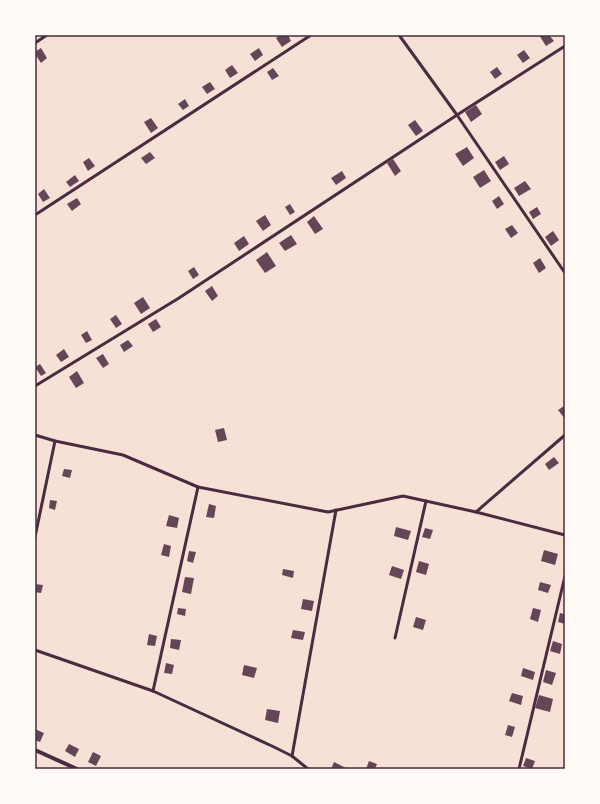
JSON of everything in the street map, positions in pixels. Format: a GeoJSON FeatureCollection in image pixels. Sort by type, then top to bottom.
{"type":"FeatureCollection","features":[{"type":"Feature","properties":{"kind":"street"},"geometry":{"type":"LineString","coordinates":[[35,750],[77,769]]}},
{"type":"Feature","properties":{"kind":"lane"},"geometry":{"type":"LineString","coordinates":[[35,42],[47,35]]}},
{"type":"Feature","properties":{"kind":"lane"},"geometry":{"type":"LineString","coordinates":[[35,215],[311,35]]}},
{"type":"Feature","properties":{"kind":"lane"},"geometry":{"type":"LineString","coordinates":[[399,35],[457,115],[565,273]]}},
{"type":"Feature","properties":{"kind":"lane"},"geometry":{"type":"LineString","coordinates":[[35,386],[179,298],[457,115],[565,46]]}},
{"type":"Feature","properties":{"kind":"lane"},"geometry":{"type":"LineString","coordinates":[[35,435],[55,441],[123,454],[198,487],[328,512],[403,496],[476,512],[565,535]]}},
{"type":"Feature","properties":{"kind":"lane"},"geometry":{"type":"LineString","coordinates":[[476,512],[565,435]]}},
{"type":"Feature","properties":{"kind":"lane"},"geometry":{"type":"LineString","coordinates":[[35,537],[55,441]]}},
{"type":"Feature","properties":{"kind":"lane"},"geometry":{"type":"LineString","coordinates":[[153,691],[198,487]]}},
{"type":"Feature","properties":{"kind":"lane"},"geometry":{"type":"LineString","coordinates":[[395,638],[426,501]]}},
{"type":"Feature","properties":{"kind":"lane"},"geometry":{"type":"LineString","coordinates":[[292,756],[336,510]]}},
{"type":"Feature","properties":{"kind":"lane"},"geometry":{"type":"LineString","coordinates":[[519,769],[565,576]]}},
{"type":"Feature","properties":{"kind":"lane"},"geometry":{"type":"LineString","coordinates":[[35,650],[153,691],[292,756],[308,769]]}},
{"type":"Feature","properties":{"kind":"building"},"geometry":{"type":"Polygon","coordinates":[[[281,35],[288,35],[291,41],[282,47],[276,38],[281,35]]]}},
{"type":"Feature","properties":{"kind":"building"},"geometry":{"type":"Polygon","coordinates":[[[539,35],[549,35],[554,41],[546,46],[539,35]]]}},
{"type":"Feature","properties":{"kind":"building"},"geometry":{"type":"Polygon","coordinates":[[[41,48],[47,58],[41,63],[35,52],[41,48]]]}},
{"type":"Feature","properties":{"kind":"building"},"geometry":{"type":"Polygon","coordinates":[[[259,48],[263,55],[255,61],[250,54],[259,48]]]}},
{"type":"Feature","properties":{"kind":"building"},"geometry":{"type":"Polygon","coordinates":[[[524,50],[530,58],[523,63],[517,55],[524,50]]]}},
{"type":"Feature","properties":{"kind":"building"},"geometry":{"type":"Polygon","coordinates":[[[232,65],[238,73],[230,78],[225,70],[232,65]]]}},
{"type":"Feature","properties":{"kind":"building"},"geometry":{"type":"Polygon","coordinates":[[[497,67],[502,74],[495,79],[490,72],[497,67]]]}},
{"type":"Feature","properties":{"kind":"building"},"geometry":{"type":"Polygon","coordinates":[[[273,68],[279,76],[272,80],[267,72],[273,68]]]}},
{"type":"Feature","properties":{"kind":"building"},"geometry":{"type":"Polygon","coordinates":[[[210,82],[215,89],[207,94],[202,87],[210,82]]]}},
{"type":"Feature","properties":{"kind":"building"},"geometry":{"type":"Polygon","coordinates":[[[185,99],[189,106],[183,110],[178,104],[185,99]]]}},
{"type":"Feature","properties":{"kind":"building"},"geometry":{"type":"Polygon","coordinates":[[[476,105],[482,114],[471,122],[465,112],[476,105]]]}},
{"type":"Feature","properties":{"kind":"building"},"geometry":{"type":"Polygon","coordinates":[[[151,118],[158,128],[151,133],[144,122],[151,118]]]}},
{"type":"Feature","properties":{"kind":"building"},"geometry":{"type":"Polygon","coordinates":[[[415,120],[423,131],[416,136],[408,125],[415,120]]]}},
{"type":"Feature","properties":{"kind":"building"},"geometry":{"type":"Polygon","coordinates":[[[467,147],[474,158],[463,166],[455,154],[467,147]]]}},
{"type":"Feature","properties":{"kind":"building"},"geometry":{"type":"Polygon","coordinates":[[[150,152],[155,158],[146,164],[141,158],[150,152]]]}},
{"type":"Feature","properties":{"kind":"building"},"geometry":{"type":"Polygon","coordinates":[[[504,156],[509,164],[500,170],[495,162],[504,156]]]}},
{"type":"Feature","properties":{"kind":"building"},"geometry":{"type":"Polygon","coordinates":[[[89,158],[95,166],[88,171],[83,162],[89,158]]]}},
{"type":"Feature","properties":{"kind":"building"},"geometry":{"type":"Polygon","coordinates":[[[393,159],[401,171],[395,176],[387,163],[393,159]]]}},
{"type":"Feature","properties":{"kind":"building"},"geometry":{"type":"Polygon","coordinates":[[[484,170],[491,181],[480,188],[473,177],[484,170]]]}},
{"type":"Feature","properties":{"kind":"building"},"geometry":{"type":"Polygon","coordinates":[[[342,171],[346,178],[336,185],[331,178],[342,171]]]}},
{"type":"Feature","properties":{"kind":"building"},"geometry":{"type":"Polygon","coordinates":[[[75,175],[79,181],[70,187],[66,182],[75,175]]]}},
{"type":"Feature","properties":{"kind":"building"},"geometry":{"type":"Polygon","coordinates":[[[525,181],[531,189],[519,196],[514,188],[525,181]]]}},
{"type":"Feature","properties":{"kind":"building"},"geometry":{"type":"Polygon","coordinates":[[[44,189],[50,198],[43,202],[38,194],[44,189]]]}},
{"type":"Feature","properties":{"kind":"building"},"geometry":{"type":"Polygon","coordinates":[[[499,196],[504,204],[497,209],[492,201],[499,196]]]}},
{"type":"Feature","properties":{"kind":"building"},"geometry":{"type":"Polygon","coordinates":[[[77,198],[81,204],[72,211],[67,204],[77,198]]]}},
{"type":"Feature","properties":{"kind":"building"},"geometry":{"type":"Polygon","coordinates":[[[290,204],[295,212],[290,215],[285,207],[290,204]]]}},
{"type":"Feature","properties":{"kind":"building"},"geometry":{"type":"Polygon","coordinates":[[[537,207],[541,214],[533,219],[529,212],[537,207]]]}},
{"type":"Feature","properties":{"kind":"building"},"geometry":{"type":"Polygon","coordinates":[[[265,215],[271,225],[263,231],[256,221],[265,215]]]}},
{"type":"Feature","properties":{"kind":"building"},"geometry":{"type":"Polygon","coordinates":[[[314,216],[323,229],[315,234],[307,222],[314,216]]]}},
{"type":"Feature","properties":{"kind":"building"},"geometry":{"type":"Polygon","coordinates":[[[512,225],[518,233],[511,238],[505,229],[512,225]]]}},
{"type":"Feature","properties":{"kind":"building"},"geometry":{"type":"Polygon","coordinates":[[[553,231],[559,240],[551,246],[545,237],[553,231]]]}},
{"type":"Feature","properties":{"kind":"building"},"geometry":{"type":"Polygon","coordinates":[[[291,235],[297,244],[285,251],[279,243],[291,235]]]}},
{"type":"Feature","properties":{"kind":"building"},"geometry":{"type":"Polygon","coordinates":[[[244,236],[249,244],[239,251],[234,243],[244,236]]]}},
{"type":"Feature","properties":{"kind":"building"},"geometry":{"type":"Polygon","coordinates":[[[267,252],[276,266],[265,273],[256,260],[267,252]]]}},
{"type":"Feature","properties":{"kind":"building"},"geometry":{"type":"Polygon","coordinates":[[[540,258],[546,268],[539,273],[533,263],[540,258]]]}},
{"type":"Feature","properties":{"kind":"building"},"geometry":{"type":"Polygon","coordinates":[[[194,267],[199,275],[193,279],[188,271],[194,267]]]}},
{"type":"Feature","properties":{"kind":"building"},"geometry":{"type":"Polygon","coordinates":[[[212,286],[218,296],[212,301],[205,291],[212,286]]]}},
{"type":"Feature","properties":{"kind":"building"},"geometry":{"type":"Polygon","coordinates":[[[143,297],[150,308],[141,314],[134,303],[143,297]]]}},
{"type":"Feature","properties":{"kind":"building"},"geometry":{"type":"Polygon","coordinates":[[[116,315],[122,324],[116,328],[110,319],[116,315]]]}},
{"type":"Feature","properties":{"kind":"building"},"geometry":{"type":"Polygon","coordinates":[[[156,319],[161,327],[153,332],[148,324],[156,319]]]}},
{"type":"Feature","properties":{"kind":"building"},"geometry":{"type":"Polygon","coordinates":[[[87,331],[92,340],[86,343],[81,335],[87,331]]]}},
{"type":"Feature","properties":{"kind":"building"},"geometry":{"type":"Polygon","coordinates":[[[128,340],[133,346],[124,352],[120,345],[128,340]]]}},
{"type":"Feature","properties":{"kind":"building"},"geometry":{"type":"Polygon","coordinates":[[[64,349],[69,357],[61,362],[56,355],[64,349]]]}},
{"type":"Feature","properties":{"kind":"building"},"geometry":{"type":"Polygon","coordinates":[[[103,354],[109,364],[103,368],[96,358],[103,354]]]}},
{"type":"Feature","properties":{"kind":"building"},"geometry":{"type":"Polygon","coordinates":[[[40,364],[46,373],[41,376],[35,367],[40,364]]]}},
{"type":"Feature","properties":{"kind":"building"},"geometry":{"type":"Polygon","coordinates":[[[77,371],[84,383],[76,388],[69,377],[77,371]]]}},
{"type":"Feature","properties":{"kind":"building"},"geometry":{"type":"Polygon","coordinates":[[[564,406],[565,408],[565,419],[558,410],[564,406]]]}},
{"type":"Feature","properties":{"kind":"building"},"geometry":{"type":"Polygon","coordinates":[[[224,428],[227,440],[218,442],[215,430],[224,428]]]}},
{"type":"Feature","properties":{"kind":"building"},"geometry":{"type":"Polygon","coordinates":[[[554,457],[559,463],[549,470],[545,464],[554,457]]]}},
{"type":"Feature","properties":{"kind":"building"},"geometry":{"type":"Polygon","coordinates":[[[64,469],[72,470],[70,478],[62,476],[64,469]]]}},
{"type":"Feature","properties":{"kind":"building"},"geometry":{"type":"Polygon","coordinates":[[[50,500],[57,501],[55,510],[49,508],[50,500]]]}},
{"type":"Feature","properties":{"kind":"building"},"geometry":{"type":"Polygon","coordinates":[[[209,504],[216,506],[214,518],[206,517],[209,504]]]}},
{"type":"Feature","properties":{"kind":"building"},"geometry":{"type":"Polygon","coordinates":[[[169,515],[179,518],[177,528],[166,526],[169,515]]]}},
{"type":"Feature","properties":{"kind":"building"},"geometry":{"type":"Polygon","coordinates":[[[396,527],[411,531],[408,540],[394,536],[396,527]]]}},
{"type":"Feature","properties":{"kind":"building"},"geometry":{"type":"Polygon","coordinates":[[[425,528],[433,530],[430,539],[422,537],[425,528]]]}},
{"type":"Feature","properties":{"kind":"building"},"geometry":{"type":"Polygon","coordinates":[[[164,544],[171,546],[169,557],[161,555],[164,544]]]}},
{"type":"Feature","properties":{"kind":"building"},"geometry":{"type":"Polygon","coordinates":[[[544,550],[558,554],[555,565],[541,561],[544,550]]]}},
{"type":"Feature","properties":{"kind":"building"},"geometry":{"type":"Polygon","coordinates":[[[189,551],[196,552],[193,563],[187,561],[189,551]]]}},
{"type":"Feature","properties":{"kind":"building"},"geometry":{"type":"Polygon","coordinates":[[[419,561],[429,564],[426,575],[416,572],[419,561]]]}},
{"type":"Feature","properties":{"kind":"building"},"geometry":{"type":"Polygon","coordinates":[[[392,566],[404,570],[401,579],[389,575],[392,566]]]}},
{"type":"Feature","properties":{"kind":"building"},"geometry":{"type":"Polygon","coordinates":[[[283,569],[294,571],[293,578],[282,575],[283,569]]]}},
{"type":"Feature","properties":{"kind":"building"},"geometry":{"type":"Polygon","coordinates":[[[185,577],[194,578],[191,594],[182,592],[185,577]]]}},
{"type":"Feature","properties":{"kind":"building"},"geometry":{"type":"Polygon","coordinates":[[[540,582],[551,585],[548,593],[538,590],[540,582]]]}},
{"type":"Feature","properties":{"kind":"building"},"geometry":{"type":"Polygon","coordinates":[[[35,584],[43,585],[41,593],[35,592],[35,584]]]}},
{"type":"Feature","properties":{"kind":"building"},"geometry":{"type":"Polygon","coordinates":[[[303,599],[314,601],[312,611],[301,609],[303,599]]]}},
{"type":"Feature","properties":{"kind":"building"},"geometry":{"type":"Polygon","coordinates":[[[178,608],[186,609],[185,616],[177,614],[178,608]]]}},
{"type":"Feature","properties":{"kind":"building"},"geometry":{"type":"Polygon","coordinates":[[[533,608],[541,610],[538,622],[530,619],[533,608]]]}},
{"type":"Feature","properties":{"kind":"building"},"geometry":{"type":"Polygon","coordinates":[[[560,613],[565,614],[565,624],[558,622],[560,613]]]}},
{"type":"Feature","properties":{"kind":"building"},"geometry":{"type":"Polygon","coordinates":[[[416,617],[426,620],[423,630],[413,627],[416,617]]]}},
{"type":"Feature","properties":{"kind":"building"},"geometry":{"type":"Polygon","coordinates":[[[293,630],[305,632],[303,640],[291,638],[293,630]]]}},
{"type":"Feature","properties":{"kind":"building"},"geometry":{"type":"Polygon","coordinates":[[[149,634],[157,636],[155,646],[147,645],[149,634]]]}},
{"type":"Feature","properties":{"kind":"building"},"geometry":{"type":"Polygon","coordinates":[[[171,639],[181,640],[179,650],[170,648],[171,639]]]}},
{"type":"Feature","properties":{"kind":"building"},"geometry":{"type":"Polygon","coordinates":[[[553,641],[562,644],[560,654],[550,651],[553,641]]]}},
{"type":"Feature","properties":{"kind":"building"},"geometry":{"type":"Polygon","coordinates":[[[166,663],[174,665],[172,674],[164,673],[166,663]]]}},
{"type":"Feature","properties":{"kind":"building"},"geometry":{"type":"Polygon","coordinates":[[[244,665],[257,668],[254,678],[242,675],[244,665]]]}},
{"type":"Feature","properties":{"kind":"building"},"geometry":{"type":"Polygon","coordinates":[[[523,668],[535,672],[533,680],[521,676],[523,668]]]}},
{"type":"Feature","properties":{"kind":"building"},"geometry":{"type":"Polygon","coordinates":[[[546,670],[556,673],[552,685],[543,682],[546,670]]]}},
{"type":"Feature","properties":{"kind":"building"},"geometry":{"type":"Polygon","coordinates":[[[512,693],[523,696],[521,705],[509,701],[512,693]]]}},
{"type":"Feature","properties":{"kind":"building"},"geometry":{"type":"Polygon","coordinates":[[[539,695],[553,699],[550,712],[535,708],[539,695]]]}},
{"type":"Feature","properties":{"kind":"building"},"geometry":{"type":"Polygon","coordinates":[[[267,709],[280,711],[278,723],[265,720],[267,709]]]}},
{"type":"Feature","properties":{"kind":"building"},"geometry":{"type":"Polygon","coordinates":[[[508,725],[515,727],[512,737],[505,735],[508,725]]]}},
{"type":"Feature","properties":{"kind":"building"},"geometry":{"type":"Polygon","coordinates":[[[35,729],[44,733],[40,742],[35,740],[35,729]]]}},
{"type":"Feature","properties":{"kind":"building"},"geometry":{"type":"Polygon","coordinates":[[[69,744],[79,749],[75,757],[65,751],[69,744]]]}},
{"type":"Feature","properties":{"kind":"building"},"geometry":{"type":"Polygon","coordinates":[[[93,752],[101,756],[96,766],[88,762],[93,752]]]}},
{"type":"Feature","properties":{"kind":"building"},"geometry":{"type":"Polygon","coordinates":[[[526,758],[535,761],[532,769],[523,766],[526,758]]]}},
{"type":"Feature","properties":{"kind":"building"},"geometry":{"type":"Polygon","coordinates":[[[369,761],[377,764],[375,769],[366,769],[369,761]]]}},
{"type":"Feature","properties":{"kind":"building"},"geometry":{"type":"Polygon","coordinates":[[[334,762],[348,769],[331,769],[334,762]]]}}]}
